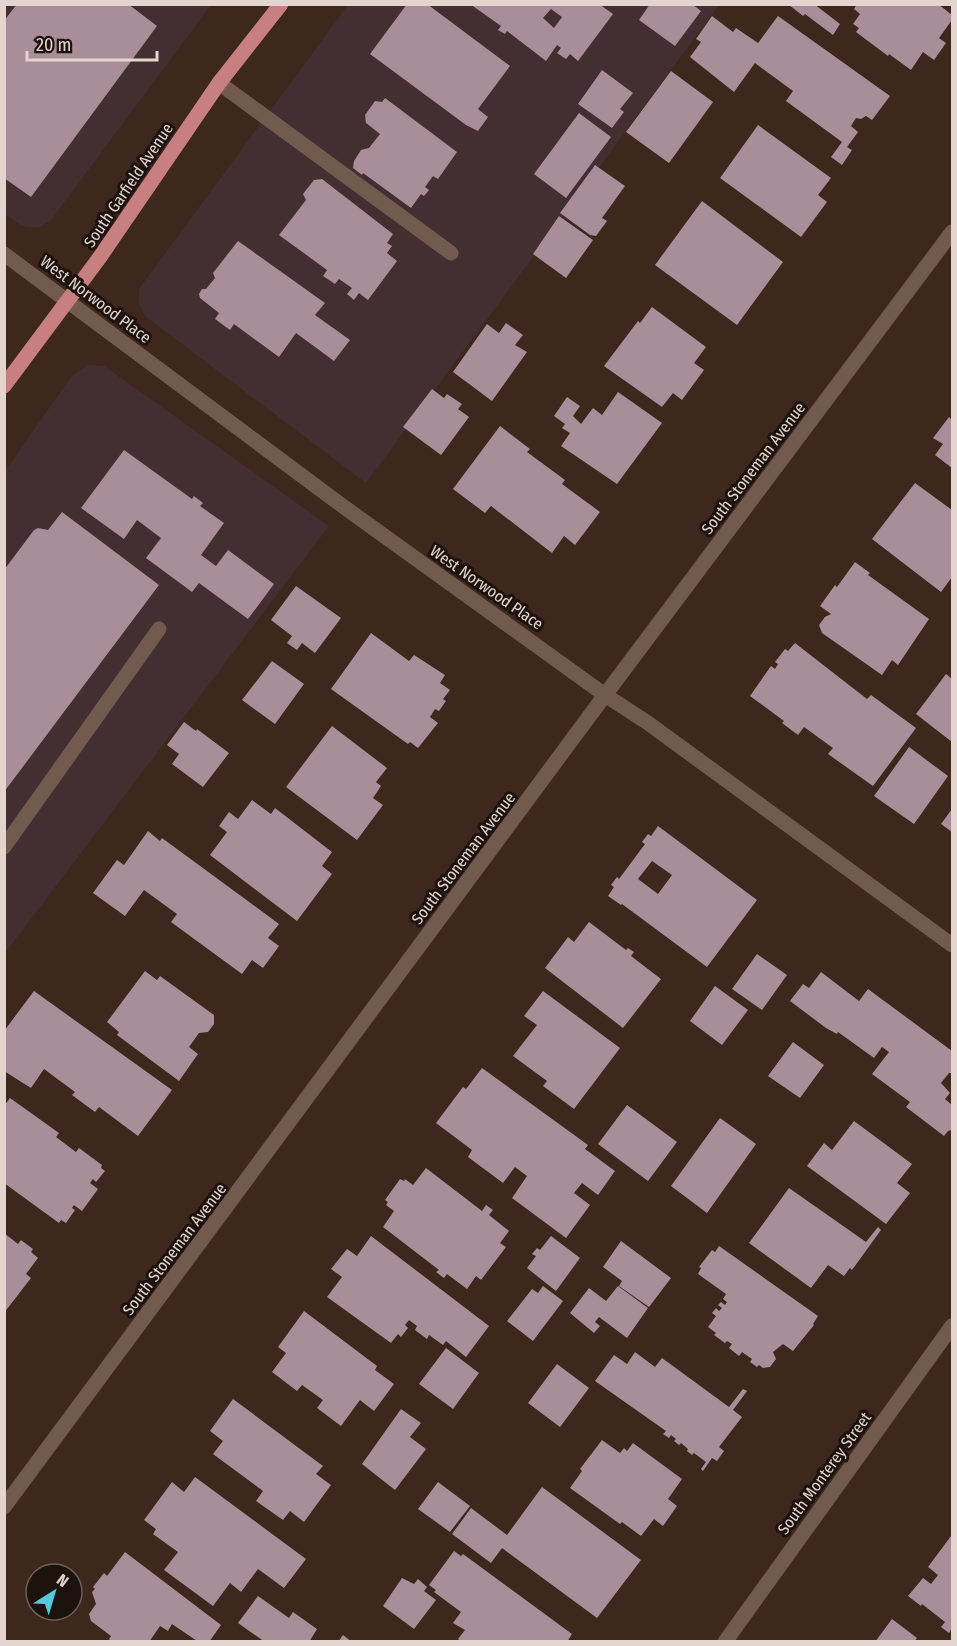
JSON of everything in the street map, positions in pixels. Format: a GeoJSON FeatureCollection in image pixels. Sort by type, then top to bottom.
{"type":"FeatureCollection","features":[{"type":"Feature","properties":{"kind":"main road","name":"South Garfield Avenue"},"geometry":{"type":"LineString","coordinates":[[4,386],[100,257],[219,84],[278,6]]}},
{"type":"Feature","properties":{"kind":"street"},"geometry":{"type":"LineString","coordinates":[[219,84],[451,253]]}},
{"type":"Feature","properties":{"kind":"street","name":"South Stoneman Avenue"},"geometry":{"type":"LineString","coordinates":[[4,1507],[605,695],[952,232]]}},
{"type":"Feature","properties":{"kind":"street","name":"West Norwood Place"},"geometry":{"type":"LineString","coordinates":[[4,254],[335,500],[605,695],[648,723],[952,945]]}},
{"type":"Feature","properties":{"kind":"street"},"geometry":{"type":"LineString","coordinates":[[4,847],[159,629]]}},
{"type":"Feature","properties":{"kind":"street","name":"South Monterey Street"},"geometry":{"type":"LineString","coordinates":[[725,1641],[952,1326]]}},
{"type":"Feature","properties":{"kind":"shaded area"},"geometry":{"type":"Polygon","coordinates":[[[5,5],[211,5],[51,220],[39,228],[22,226],[5,214],[5,5]]]}},
{"type":"Feature","properties":{"kind":"shaded area"},"geometry":{"type":"Polygon","coordinates":[[[348,5],[719,5],[366,483],[145,316],[139,304],[139,289],[348,5]]]}},
{"type":"Feature","properties":{"kind":"shaded area"},"geometry":{"type":"Polygon","coordinates":[[[87,365],[104,366],[329,526],[5,953],[5,471],[71,377],[87,365]]]}},
{"type":"Feature","properties":{"kind":"building"},"geometry":{"type":"Polygon","coordinates":[[[17,4],[128,4],[157,26],[31,197],[4,178],[4,21],[17,4]]]}},
{"type":"Feature","properties":{"kind":"building"},"geometry":{"type":"Polygon","coordinates":[[[407,4],[427,4],[510,66],[478,109],[488,117],[478,131],[466,125],[370,54],[407,4]]]}},
{"type":"Feature","properties":{"kind":"building"},"geometry":{"type":"Polygon","coordinates":[[[470,4],[599,4],[613,14],[578,61],[570,54],[566,59],[557,53],[561,48],[557,45],[546,61],[507,31],[505,34],[498,30],[501,26],[470,4]],[[551,9],[543,18],[554,28],[562,17],[551,9]]]}},
{"type":"Feature","properties":{"kind":"building"},"geometry":{"type":"Polygon","coordinates":[[[650,4],[692,4],[701,11],[675,46],[639,20],[650,4]]]}},
{"type":"Feature","properties":{"kind":"building"},"geometry":{"type":"Polygon","coordinates":[[[788,4],[814,4],[840,24],[833,35],[788,4]]]}},
{"type":"Feature","properties":{"kind":"building"},"geometry":{"type":"Polygon","coordinates":[[[857,4],[938,4],[952,15],[952,20],[939,38],[946,43],[934,60],[923,52],[911,70],[856,32],[859,28],[853,24],[860,14],[854,9],[857,4]]]}},
{"type":"Feature","properties":{"kind":"building"},"geometry":{"type":"Polygon","coordinates":[[[712,16],[733,32],[736,28],[758,43],[778,16],[890,96],[872,120],[866,116],[861,119],[856,118],[851,126],[858,132],[847,147],[852,150],[842,165],[831,157],[842,142],[786,101],[793,91],[755,63],[734,92],[690,57],[701,42],[696,39],[712,16]]]}},
{"type":"Feature","properties":{"kind":"building"},"geometry":{"type":"Polygon","coordinates":[[[602,70],[633,93],[620,109],[624,112],[612,128],[578,104],[602,70]]]}},
{"type":"Feature","properties":{"kind":"building"},"geometry":{"type":"Polygon","coordinates":[[[671,71],[713,102],[669,163],[626,132],[671,71]]]}},
{"type":"Feature","properties":{"kind":"building"},"geometry":{"type":"Polygon","coordinates":[[[385,98],[457,152],[438,179],[433,176],[425,187],[429,190],[424,196],[421,194],[411,208],[353,168],[354,161],[361,150],[369,148],[380,134],[366,123],[365,115],[375,101],[382,102],[385,98]]]}},
{"type":"Feature","properties":{"kind":"building"},"geometry":{"type":"Polygon","coordinates":[[[579,113],[611,137],[566,198],[534,174],[579,113]]]}},
{"type":"Feature","properties":{"kind":"building"},"geometry":{"type":"Polygon","coordinates":[[[758,125],[831,178],[818,195],[827,202],[801,237],[720,178],[758,125]]]}},
{"type":"Feature","properties":{"kind":"building"},"geometry":{"type":"Polygon","coordinates":[[[595,165],[625,186],[602,218],[607,221],[596,236],[590,235],[560,213],[595,165]]]}},
{"type":"Feature","properties":{"kind":"building"},"geometry":{"type":"Polygon","coordinates":[[[322,179],[393,234],[387,243],[392,246],[387,253],[397,261],[368,300],[359,293],[354,300],[347,294],[352,288],[339,279],[335,284],[323,276],[327,270],[279,235],[306,200],[303,194],[314,180],[322,179]]]}},
{"type":"Feature","properties":{"kind":"building"},"geometry":{"type":"Polygon","coordinates":[[[702,201],[783,262],[737,325],[655,265],[702,201]]]}},
{"type":"Feature","properties":{"kind":"building"},"geometry":{"type":"Polygon","coordinates":[[[559,216],[593,240],[566,278],[533,254],[559,216]]]}},
{"type":"Feature","properties":{"kind":"building"},"geometry":{"type":"Polygon","coordinates":[[[238,241],[325,303],[315,315],[350,340],[334,361],[296,333],[279,357],[234,324],[230,330],[215,319],[219,313],[200,298],[199,294],[215,278],[213,273],[238,241]]]}},
{"type":"Feature","properties":{"kind":"building"},"geometry":{"type":"Polygon","coordinates":[[[652,307],[706,347],[694,363],[704,370],[682,400],[673,393],[662,407],[604,366],[638,321],[640,323],[652,307]]]}},
{"type":"Feature","properties":{"kind":"building"},"geometry":{"type":"Polygon","coordinates":[[[506,323],[523,335],[515,345],[527,352],[492,401],[453,372],[487,324],[499,333],[506,323]]]}},
{"type":"Feature","properties":{"kind":"building"},"geometry":{"type":"Polygon","coordinates":[[[432,389],[444,398],[447,394],[462,404],[458,409],[469,417],[441,455],[403,427],[432,389]]]}},
{"type":"Feature","properties":{"kind":"building"},"geometry":{"type":"Polygon","coordinates":[[[618,392],[662,423],[617,484],[561,446],[570,433],[562,428],[565,424],[554,416],[567,397],[580,406],[573,416],[581,424],[593,408],[602,415],[618,392]]]}},
{"type":"Feature","properties":{"kind":"building"},"geometry":{"type":"Polygon","coordinates":[[[949,417],[952,420],[952,468],[935,455],[943,444],[933,438],[949,417]]]}},
{"type":"Feature","properties":{"kind":"building"},"geometry":{"type":"Polygon","coordinates":[[[500,426],[530,449],[527,452],[565,480],[562,484],[600,512],[575,545],[564,536],[552,553],[491,506],[485,513],[453,489],[500,426]]]}},
{"type":"Feature","properties":{"kind":"building"},"geometry":{"type":"Polygon","coordinates":[[[124,450],[192,499],[194,496],[203,503],[200,506],[224,523],[201,555],[216,566],[228,550],[274,584],[248,619],[199,583],[192,592],[146,558],[161,538],[137,520],[124,539],[81,508],[124,450]]]}},
{"type":"Feature","properties":{"kind":"building"},"geometry":{"type":"Polygon","coordinates":[[[915,483],[952,510],[952,577],[941,592],[872,539],[915,483]]]}},
{"type":"Feature","properties":{"kind":"building"},"geometry":{"type":"Polygon","coordinates":[[[62,512],[159,585],[4,792],[4,570],[34,530],[38,528],[48,530],[62,512]]]}},
{"type":"Feature","properties":{"kind":"building"},"geometry":{"type":"Polygon","coordinates":[[[855,562],[870,573],[868,575],[929,619],[898,665],[892,660],[882,675],[822,633],[819,625],[825,617],[831,614],[820,606],[855,562]]]}},
{"type":"Feature","properties":{"kind":"building"},"geometry":{"type":"Polygon","coordinates":[[[296,586],[341,618],[315,653],[302,643],[297,650],[287,643],[292,636],[271,620],[296,586]]]}},
{"type":"Feature","properties":{"kind":"building"},"geometry":{"type":"Polygon","coordinates":[[[371,633],[409,661],[414,655],[445,675],[440,683],[450,690],[443,699],[446,701],[439,711],[435,709],[430,717],[438,723],[418,748],[410,742],[408,744],[331,689],[371,633]]]}},
{"type":"Feature","properties":{"kind":"building"},"geometry":{"type":"Polygon","coordinates":[[[795,643],[867,699],[871,695],[916,728],[873,786],[828,754],[833,748],[804,727],[798,735],[782,723],[784,721],[750,696],[771,666],[775,669],[778,664],[775,662],[785,649],[788,651],[795,643]]]}},
{"type":"Feature","properties":{"kind":"building"},"geometry":{"type":"Polygon","coordinates":[[[272,661],[304,684],[275,724],[242,700],[272,661]]]}},
{"type":"Feature","properties":{"kind":"building"},"geometry":{"type":"Polygon","coordinates":[[[946,674],[952,679],[952,742],[916,714],[946,674]]]}},
{"type":"Feature","properties":{"kind":"building"},"geometry":{"type":"Polygon","coordinates":[[[184,722],[229,753],[203,787],[172,764],[179,754],[167,745],[184,722]]]}},
{"type":"Feature","properties":{"kind":"building"},"geometry":{"type":"Polygon","coordinates":[[[332,726],[387,768],[376,782],[381,786],[373,798],[383,805],[357,840],[286,787],[332,726]]]}},
{"type":"Feature","properties":{"kind":"building"},"geometry":{"type":"Polygon","coordinates":[[[909,747],[948,776],[914,824],[874,796],[909,747]]]}},
{"type":"Feature","properties":{"kind":"building"},"geometry":{"type":"Polygon","coordinates":[[[252,800],[271,814],[275,808],[332,852],[322,866],[332,874],[297,921],[210,855],[227,832],[219,826],[229,812],[238,819],[252,800]]]}},
{"type":"Feature","properties":{"kind":"building"},"geometry":{"type":"Polygon","coordinates":[[[952,809],[952,832],[941,824],[952,809]]]}},
{"type":"Feature","properties":{"kind":"building"},"geometry":{"type":"Polygon","coordinates":[[[658,826],[757,900],[707,967],[608,896],[614,887],[611,885],[617,877],[619,879],[645,844],[642,842],[648,834],[651,836],[658,826]],[[652,861],[638,879],[658,894],[672,875],[652,861]]]}},
{"type":"Feature","properties":{"kind":"building"},"geometry":{"type":"Polygon","coordinates":[[[148,831],[160,841],[162,838],[279,924],[268,938],[279,946],[263,968],[252,960],[242,974],[171,922],[177,914],[144,890],[125,916],[93,893],[117,860],[124,865],[148,831]]]}},
{"type":"Feature","properties":{"kind":"building"},"geometry":{"type":"Polygon","coordinates":[[[589,922],[626,950],[628,948],[634,952],[631,956],[661,979],[623,1028],[545,968],[568,937],[574,942],[589,922]]]}},
{"type":"Feature","properties":{"kind":"building"},"geometry":{"type":"Polygon","coordinates":[[[757,954],[787,975],[762,1010],[732,989],[757,954]]]}},
{"type":"Feature","properties":{"kind":"building"},"geometry":{"type":"Polygon","coordinates":[[[145,971],[157,980],[160,976],[214,1015],[214,1024],[208,1032],[199,1033],[189,1047],[198,1054],[179,1081],[117,1035],[119,1032],[107,1022],[145,971]]]}},
{"type":"Feature","properties":{"kind":"building"},"geometry":{"type":"Polygon","coordinates":[[[821,972],[859,1001],[868,989],[952,1051],[952,1073],[949,1073],[941,1083],[950,1093],[945,1099],[952,1105],[952,1130],[944,1136],[906,1107],[910,1102],[872,1074],[889,1052],[882,1047],[874,1058],[838,1032],[837,1034],[826,1028],[790,1001],[803,984],[809,988],[821,972]]]}},
{"type":"Feature","properties":{"kind":"building"},"geometry":{"type":"Polygon","coordinates":[[[715,986],[748,1010],[722,1045],[690,1021],[715,986]]]}},
{"type":"Feature","properties":{"kind":"building"},"geometry":{"type":"Polygon","coordinates":[[[34,991],[172,1090],[138,1136],[99,1107],[95,1112],[72,1095],[75,1092],[44,1069],[31,1088],[4,1071],[4,1031],[34,991]]]}},
{"type":"Feature","properties":{"kind":"building"},"geometry":{"type":"Polygon","coordinates":[[[543,991],[620,1048],[574,1109],[543,1086],[547,1081],[513,1056],[537,1025],[524,1016],[543,991]]]}},
{"type":"Feature","properties":{"kind":"building"},"geometry":{"type":"Polygon","coordinates":[[[793,1042],[824,1065],[800,1098],[768,1076],[793,1042]]]}},
{"type":"Feature","properties":{"kind":"building"},"geometry":{"type":"Polygon","coordinates":[[[482,1068],[588,1145],[585,1149],[615,1171],[598,1195],[582,1183],[574,1193],[590,1205],[566,1238],[512,1198],[527,1176],[515,1167],[503,1183],[468,1157],[472,1150],[436,1123],[463,1087],[466,1089],[482,1068]]]}},
{"type":"Feature","properties":{"kind":"building"},"geometry":{"type":"Polygon","coordinates":[[[10,1098],[59,1133],[56,1137],[76,1152],[79,1148],[102,1165],[101,1168],[105,1171],[96,1182],[93,1179],[90,1183],[98,1189],[82,1211],[74,1205],[72,1208],[75,1210],[66,1223],[61,1220],[59,1223],[4,1183],[4,1106],[10,1098]]]}},
{"type":"Feature","properties":{"kind":"building"},"geometry":{"type":"Polygon","coordinates":[[[627,1105],[677,1142],[648,1181],[598,1144],[627,1105]]]}},
{"type":"Feature","properties":{"kind":"building"},"geometry":{"type":"Polygon","coordinates":[[[720,1118],[756,1144],[707,1213],[671,1186],[720,1118]]]}},
{"type":"Feature","properties":{"kind":"building"},"geometry":{"type":"Polygon","coordinates":[[[854,1121],[912,1164],[897,1183],[910,1193],[886,1224],[807,1166],[824,1143],[832,1150],[854,1121]]]}},
{"type":"Feature","properties":{"kind":"building"},"geometry":{"type":"Polygon","coordinates":[[[426,1168],[482,1211],[486,1205],[493,1210],[489,1215],[509,1231],[500,1243],[506,1247],[481,1280],[476,1276],[467,1289],[447,1274],[444,1278],[436,1272],[439,1270],[383,1227],[394,1211],[386,1205],[388,1202],[385,1200],[400,1179],[404,1181],[405,1179],[413,1185],[426,1168]]]}},
{"type":"Feature","properties":{"kind":"building"},"geometry":{"type":"Polygon","coordinates":[[[789,1188],[866,1242],[878,1227],[881,1230],[852,1270],[850,1268],[844,1276],[828,1265],[811,1288],[749,1243],[789,1188]]]}},
{"type":"Feature","properties":{"kind":"building"},"geometry":{"type":"Polygon","coordinates":[[[4,1233],[18,1244],[21,1240],[33,1249],[31,1252],[38,1258],[26,1274],[31,1278],[4,1313],[4,1233]]]}},
{"type":"Feature","properties":{"kind":"building"},"geometry":{"type":"Polygon","coordinates":[[[371,1236],[489,1326],[466,1357],[446,1341],[443,1345],[429,1335],[427,1339],[415,1330],[417,1326],[409,1320],[405,1325],[408,1328],[401,1337],[398,1334],[391,1343],[327,1297],[342,1277],[331,1269],[347,1249],[357,1256],[371,1236]]]}},
{"type":"Feature","properties":{"kind":"building"},"geometry":{"type":"Polygon","coordinates":[[[551,1236],[580,1258],[556,1291],[527,1268],[536,1256],[532,1254],[537,1248],[540,1250],[551,1236]]]}},
{"type":"Feature","properties":{"kind":"building"},"geometry":{"type":"Polygon","coordinates":[[[621,1241],[671,1278],[649,1307],[619,1286],[622,1281],[603,1267],[621,1241]]]}},
{"type":"Feature","properties":{"kind":"building"},"geometry":{"type":"Polygon","coordinates":[[[719,1246],[818,1316],[814,1325],[793,1351],[783,1344],[773,1352],[776,1359],[770,1367],[763,1368],[759,1365],[757,1367],[750,1362],[752,1359],[742,1352],[739,1356],[729,1348],[732,1344],[727,1341],[725,1343],[708,1327],[716,1316],[712,1313],[716,1308],[719,1311],[722,1308],[718,1305],[721,1302],[725,1305],[727,1302],[723,1299],[726,1294],[698,1274],[701,1268],[699,1267],[712,1250],[715,1252],[719,1246]]]}},
{"type":"Feature","properties":{"kind":"building"},"geometry":{"type":"Polygon","coordinates":[[[543,1286],[563,1301],[533,1341],[507,1321],[532,1289],[538,1293],[543,1286]]]}},
{"type":"Feature","properties":{"kind":"building"},"geometry":{"type":"Polygon","coordinates":[[[618,1286],[648,1308],[627,1338],[599,1317],[595,1322],[600,1326],[594,1333],[570,1313],[589,1288],[606,1301],[618,1286]]]}},
{"type":"Feature","properties":{"kind":"building"},"geometry":{"type":"Polygon","coordinates":[[[304,1311],[377,1366],[375,1370],[394,1384],[374,1411],[360,1400],[341,1426],[317,1408],[323,1400],[302,1385],[297,1391],[272,1372],[286,1353],[278,1347],[304,1311]]]}},
{"type":"Feature","properties":{"kind":"building"},"geometry":{"type":"Polygon","coordinates":[[[446,1348],[479,1373],[453,1409],[419,1384],[446,1348]]]}},
{"type":"Feature","properties":{"kind":"building"},"geometry":{"type":"Polygon","coordinates":[[[635,1352],[655,1367],[662,1358],[729,1407],[743,1389],[747,1391],[733,1410],[742,1417],[719,1447],[724,1451],[717,1461],[712,1458],[703,1471],[701,1469],[706,1462],[694,1453],[692,1455],[681,1443],[679,1445],[671,1435],[669,1438],[663,1434],[666,1431],[595,1381],[614,1355],[627,1364],[635,1352]]]}},
{"type":"Feature","properties":{"kind":"building"},"geometry":{"type":"Polygon","coordinates":[[[557,1364],[589,1388],[560,1427],[528,1403],[557,1364]]]}},
{"type":"Feature","properties":{"kind":"building"},"geometry":{"type":"Polygon","coordinates":[[[233,1399],[323,1466],[316,1474],[331,1485],[304,1522],[290,1511],[283,1520],[256,1501],[263,1491],[213,1454],[223,1441],[210,1431],[233,1399]]]}},
{"type":"Feature","properties":{"kind":"building"},"geometry":{"type":"Polygon","coordinates":[[[401,1409],[421,1423],[410,1437],[426,1449],[395,1490],[362,1464],[401,1409]]]}},
{"type":"Feature","properties":{"kind":"building"},"geometry":{"type":"Polygon","coordinates":[[[602,1440],[620,1453],[624,1448],[627,1451],[633,1443],[682,1479],[668,1499],[677,1506],[663,1526],[654,1519],[641,1536],[622,1522],[620,1524],[570,1488],[582,1471],[580,1469],[602,1440]]]}},
{"type":"Feature","properties":{"kind":"building"},"geometry":{"type":"Polygon","coordinates":[[[195,1477],[306,1559],[284,1588],[258,1569],[241,1592],[230,1583],[213,1606],[164,1570],[178,1552],[153,1534],[156,1529],[144,1520],[172,1482],[184,1492],[195,1477]]]}},
{"type":"Feature","properties":{"kind":"building"},"geometry":{"type":"Polygon","coordinates":[[[438,1482],[470,1506],[450,1532],[418,1509],[438,1482]]]}},
{"type":"Feature","properties":{"kind":"building"},"geometry":{"type":"Polygon","coordinates":[[[542,1487],[641,1560],[597,1618],[502,1548],[491,1563],[452,1534],[471,1508],[507,1535],[542,1487]]]}},
{"type":"Feature","properties":{"kind":"building"},"geometry":{"type":"Polygon","coordinates":[[[951,1536],[952,1628],[949,1633],[941,1627],[945,1622],[908,1596],[923,1578],[931,1584],[938,1575],[928,1567],[951,1536]]]}},
{"type":"Feature","properties":{"kind":"building"},"geometry":{"type":"Polygon","coordinates":[[[454,1551],[461,1556],[463,1554],[572,1634],[567,1642],[462,1642],[458,1639],[465,1630],[453,1623],[461,1612],[434,1592],[436,1590],[429,1585],[454,1551]]]}},
{"type":"Feature","properties":{"kind":"building"},"geometry":{"type":"Polygon","coordinates":[[[125,1552],[221,1625],[209,1642],[200,1642],[172,1624],[168,1631],[160,1626],[149,1642],[112,1642],[109,1639],[111,1636],[91,1621],[89,1614],[96,1604],[92,1592],[95,1589],[93,1587],[104,1573],[107,1576],[125,1552]]]}},
{"type":"Feature","properties":{"kind":"building"},"geometry":{"type":"Polygon","coordinates":[[[402,1578],[414,1584],[418,1579],[427,1587],[424,1591],[436,1600],[414,1629],[383,1606],[402,1578]]]}},
{"type":"Feature","properties":{"kind":"building"},"geometry":{"type":"Polygon","coordinates":[[[258,1596],[289,1618],[293,1612],[317,1629],[309,1642],[265,1642],[238,1623],[258,1596]]]}},
{"type":"Feature","properties":{"kind":"building"},"geometry":{"type":"Polygon","coordinates":[[[892,1619],[917,1638],[914,1642],[875,1642],[892,1619]]]}},
{"type":"Feature","properties":{"kind":"building"},"geometry":{"type":"Polygon","coordinates":[[[343,1635],[352,1642],[338,1642],[343,1635]]]}}]}
